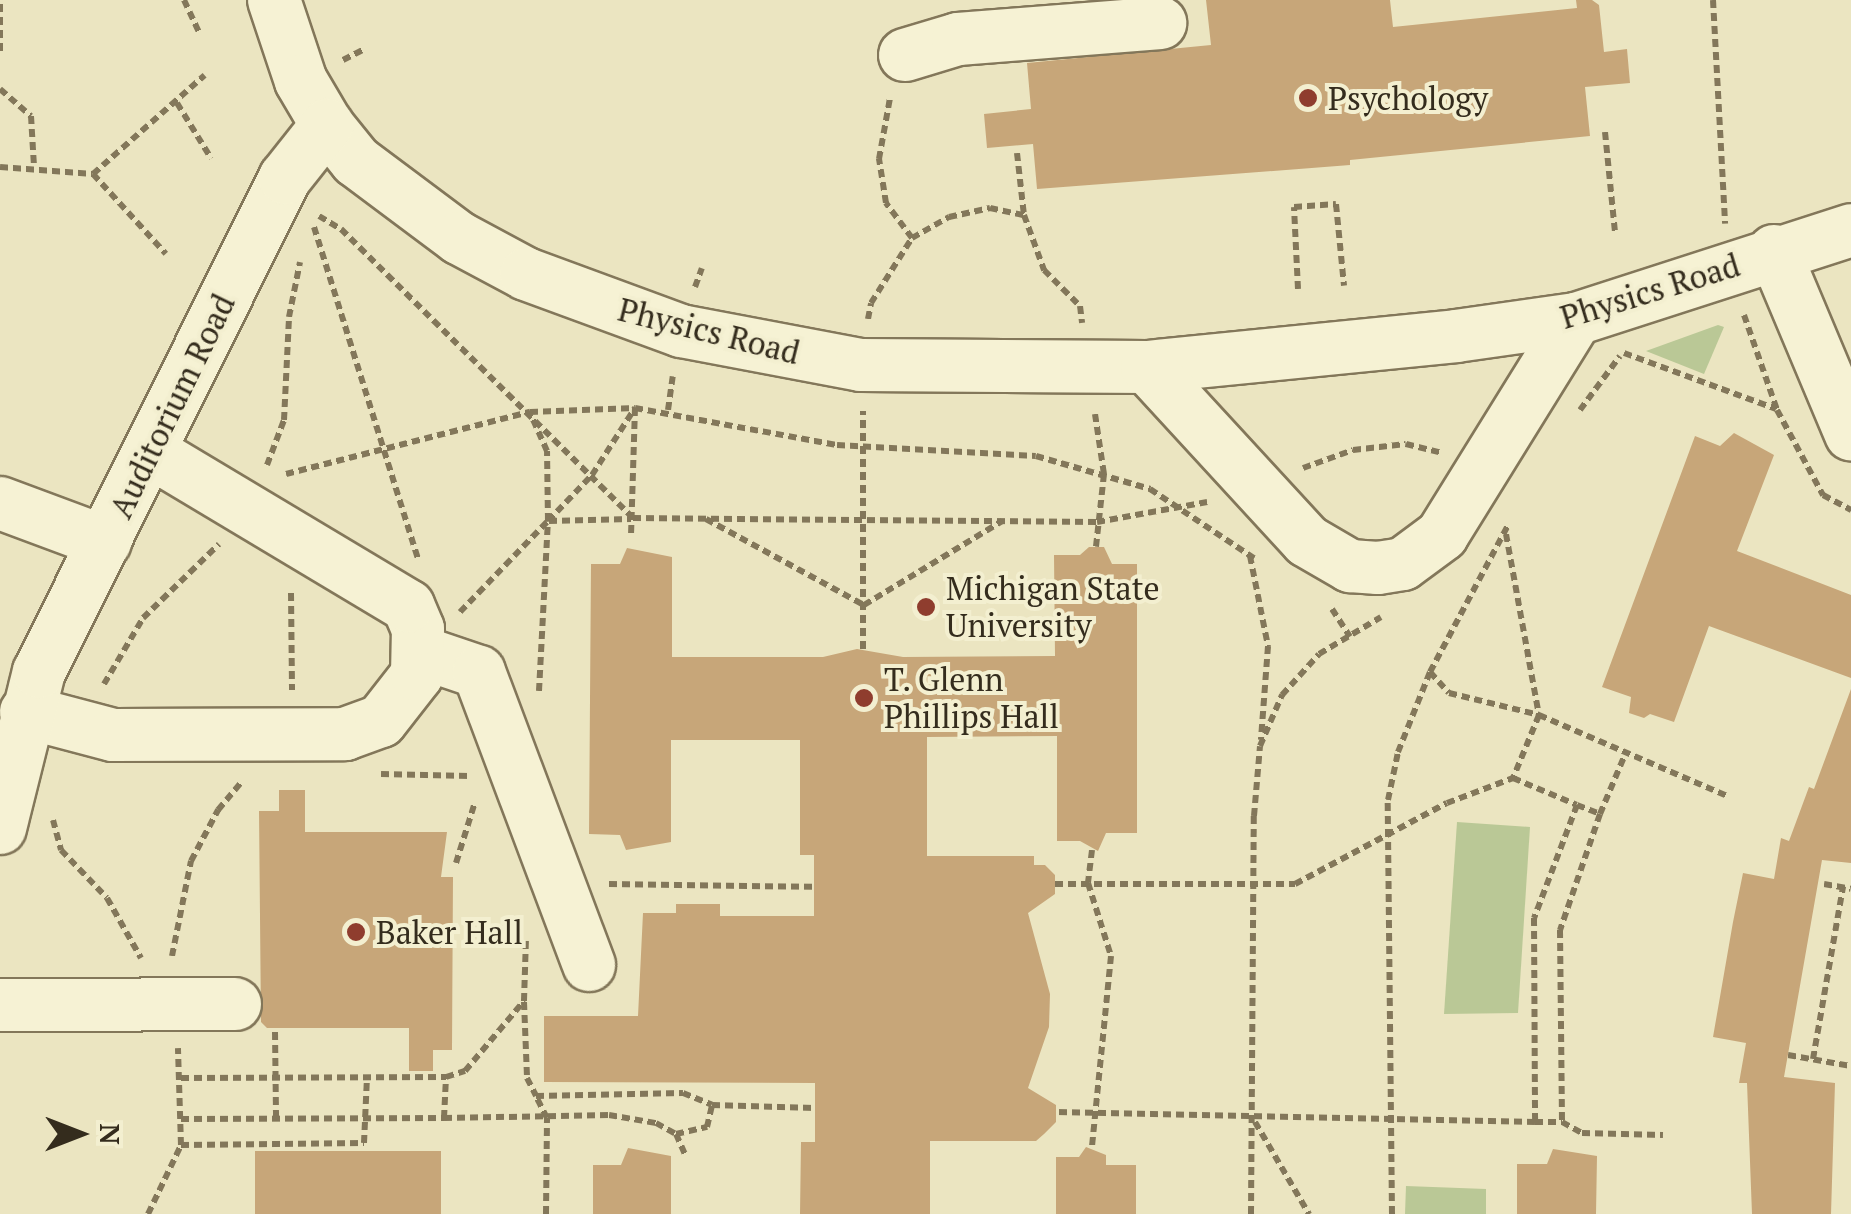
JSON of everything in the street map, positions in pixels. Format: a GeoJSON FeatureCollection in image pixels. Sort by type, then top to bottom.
{"type":"FeatureCollection","features":[{"type":"Feature","properties":{"kind":"street"},"geometry":{"type":"LineString","coordinates":[[274,0],[301,80],[327,124]]}},
{"type":"Feature","properties":{"kind":"street"},"geometry":{"type":"LineString","coordinates":[[905,55],[958,39],[1160,23]]}},
{"type":"Feature","properties":{"kind":"street","name":"Physics Road"},"geometry":{"type":"LineString","coordinates":[[327,124],[356,161],[406,203],[526,274],[681,331],[860,365],[1148,368],[1576,319],[1783,273],[1851,230]]}},
{"type":"Feature","properties":{"kind":"street","name":"Auditorium Road"},"geometry":{"type":"LineString","coordinates":[[0,828],[39,672],[284,178],[327,124]]}},
{"type":"Feature","properties":{"kind":"street"},"geometry":{"type":"LineString","coordinates":[[1783,273],[1851,434]]}},
{"type":"Feature","properties":{"kind":"street"},"geometry":{"type":"LineString","coordinates":[[1148,368],[1327,557],[1381,592],[1424,552],[1480,474],[1576,319]]}},
{"type":"Feature","properties":{"kind":"street"},"geometry":{"type":"LineString","coordinates":[[26,712],[80,730],[345,734],[381,721],[405,696],[420,652],[408,606],[290,538],[252,488],[151,452]]}},
{"type":"Feature","properties":{"kind":"street"},"geometry":{"type":"LineString","coordinates":[[0,502],[105,542]]}},
{"type":"Feature","properties":{"kind":"street"},"geometry":{"type":"LineString","coordinates":[[420,652],[479,672],[498,768],[560,884],[590,965]]}},
{"type":"Feature","properties":{"kind":"street"},"geometry":{"type":"LineString","coordinates":[[0,1004],[163,1004],[255,1018]]}},
{"type":"Feature","properties":{"kind":"path"},"geometry":{"type":"LineString","coordinates":[[184,0],[200,34]]}},
{"type":"Feature","properties":{"kind":"path"},"geometry":{"type":"LineString","coordinates":[[0,4],[0,56]]}},
{"type":"Feature","properties":{"kind":"path"},"geometry":{"type":"LineString","coordinates":[[905,55],[879,158],[886,203],[912,238]]}},
{"type":"Feature","properties":{"kind":"path"},"geometry":{"type":"LineString","coordinates":[[93,174],[206,75]]}},
{"type":"Feature","properties":{"kind":"path"},"geometry":{"type":"LineString","coordinates":[[0,89],[32,116],[34,167]]}},
{"type":"Feature","properties":{"kind":"path"},"geometry":{"type":"LineString","coordinates":[[178,103],[211,158]]}},
{"type":"Feature","properties":{"kind":"path"},"geometry":{"type":"LineString","coordinates":[[1606,132],[1615,233]]}},
{"type":"Feature","properties":{"kind":"path"},"geometry":{"type":"LineString","coordinates":[[1016,153],[1024,215],[1044,270],[1080,306],[1104,474],[1096,546]]}},
{"type":"Feature","properties":{"kind":"path"},"geometry":{"type":"LineString","coordinates":[[0,167],[93,174],[166,254]]}},
{"type":"Feature","properties":{"kind":"path"},"geometry":{"type":"LineString","coordinates":[[1298,290],[1294,207],[1336,204],[1344,286]]}},
{"type":"Feature","properties":{"kind":"path"},"geometry":{"type":"LineString","coordinates":[[864,650],[866,444],[860,365],[870,303],[912,238],[949,217],[990,208],[1024,215]]}},
{"type":"Feature","properties":{"kind":"path"},"geometry":{"type":"LineString","coordinates":[[310,211],[341,229],[495,387],[530,412],[632,518]]}},
{"type":"Feature","properties":{"kind":"path"},"geometry":{"type":"LineString","coordinates":[[310,211],[322,270],[386,444],[419,560],[429,573]]}},
{"type":"Feature","properties":{"kind":"path"},"geometry":{"type":"LineString","coordinates":[[80,730],[143,618],[220,543],[252,488],[284,420],[289,317],[310,211]]}},
{"type":"Feature","properties":{"kind":"path"},"geometry":{"type":"LineString","coordinates":[[1724,315],[1783,273]]}},
{"type":"Feature","properties":{"kind":"path"},"geometry":{"type":"LineString","coordinates":[[1576,416],[1623,353],[1640,347]]}},
{"type":"Feature","properties":{"kind":"path"},"geometry":{"type":"LineString","coordinates":[[1623,353],[1777,410]]}},
{"type":"Feature","properties":{"kind":"path"},"geometry":{"type":"LineString","coordinates":[[360,773],[498,768],[536,747],[548,521],[592,475],[636,408]]}},
{"type":"Feature","properties":{"kind":"path"},"geometry":{"type":"LineString","coordinates":[[631,538],[636,408]]}},
{"type":"Feature","properties":{"kind":"path"},"geometry":{"type":"LineString","coordinates":[[252,488],[386,444],[530,412],[636,408],[866,444],[1036,456],[1104,474],[1188,508],[1267,566]]}},
{"type":"Feature","properties":{"kind":"path"},"geometry":{"type":"LineString","coordinates":[[548,521],[864,515],[1097,522],[1188,508],[1353,450],[1406,444],[1439,451],[1516,495],[1506,534],[1488,559],[1430,672],[1398,752],[1388,839],[1392,1214]]}},
{"type":"Feature","properties":{"kind":"path"},"geometry":{"type":"LineString","coordinates":[[292,476],[295,735]]}},
{"type":"Feature","properties":{"kind":"path"},"geometry":{"type":"LineString","coordinates":[[704,518],[864,606]]}},
{"type":"Feature","properties":{"kind":"path"},"geometry":{"type":"LineString","coordinates":[[864,606],[1005,519]]}},
{"type":"Feature","properties":{"kind":"path"},"geometry":{"type":"LineString","coordinates":[[1506,534],[1539,714],[1514,778]]}},
{"type":"Feature","properties":{"kind":"path"},"geometry":{"type":"LineString","coordinates":[[1250,556],[1268,646],[1254,884],[1251,1214]]}},
{"type":"Feature","properties":{"kind":"path"},"geometry":{"type":"LineString","coordinates":[[1470,568],[1488,559]]}},
{"type":"Feature","properties":{"kind":"path"},"geometry":{"type":"LineString","coordinates":[[1260,746],[1282,695],[1318,654],[1350,637],[1381,592]]}},
{"type":"Feature","properties":{"kind":"path"},"geometry":{"type":"LineString","coordinates":[[450,598],[460,611]]}},
{"type":"Feature","properties":{"kind":"path"},"geometry":{"type":"LineString","coordinates":[[1316,599],[1333,610],[1350,637]]}},
{"type":"Feature","properties":{"kind":"path"},"geometry":{"type":"LineString","coordinates":[[1430,672],[1450,694],[1539,714],[1727,796]]}},
{"type":"Feature","properties":{"kind":"path"},"geometry":{"type":"LineString","coordinates":[[1562,1122],[1560,930],[1626,752]]}},
{"type":"Feature","properties":{"kind":"path"},"geometry":{"type":"LineString","coordinates":[[456,863],[498,768]]}},
{"type":"Feature","properties":{"kind":"path"},"geometry":{"type":"LineString","coordinates":[[163,1004],[191,862],[218,810],[246,776]]}},
{"type":"Feature","properties":{"kind":"path"},"geometry":{"type":"LineString","coordinates":[[1056,884],[1295,884],[1388,839],[1446,803],[1514,778],[1600,814]]}},
{"type":"Feature","properties":{"kind":"path"},"geometry":{"type":"LineString","coordinates":[[53,802],[61,850],[107,898],[163,1004],[181,1078],[181,1145],[148,1214]]}},
{"type":"Feature","properties":{"kind":"path"},"geometry":{"type":"LineString","coordinates":[[1535,1122],[1534,918],[1577,805]]}},
{"type":"Feature","properties":{"kind":"path"},"geometry":{"type":"LineString","coordinates":[[1092,850],[1088,883],[1112,956],[1110,1013],[1092,1148]]}},
{"type":"Feature","properties":{"kind":"path"},"geometry":{"type":"LineString","coordinates":[[560,884],[814,887]]}},
{"type":"Feature","properties":{"kind":"path"},"geometry":{"type":"LineString","coordinates":[[1813,1059],[1847,888],[1824,884]]}},
{"type":"Feature","properties":{"kind":"path"},"geometry":{"type":"LineString","coordinates":[[526,924],[527,1078],[547,1118],[546,1214]]}},
{"type":"Feature","properties":{"kind":"path"},"geometry":{"type":"LineString","coordinates":[[181,1078],[446,1077],[465,1072],[524,1001]]}},
{"type":"Feature","properties":{"kind":"path"},"geometry":{"type":"LineString","coordinates":[[255,1018],[276,1078],[276,1118]]}},
{"type":"Feature","properties":{"kind":"path"},"geometry":{"type":"LineString","coordinates":[[1788,1055],[1851,1066]]}},
{"type":"Feature","properties":{"kind":"path"},"geometry":{"type":"LineString","coordinates":[[181,1145],[364,1144],[366,1077]]}},
{"type":"Feature","properties":{"kind":"path"},"geometry":{"type":"LineString","coordinates":[[444,1118],[446,1077]]}},
{"type":"Feature","properties":{"kind":"path"},"geometry":{"type":"LineString","coordinates":[[536,1096],[683,1093],[712,1105],[815,1108]]}},
{"type":"Feature","properties":{"kind":"path"},"geometry":{"type":"LineString","coordinates":[[676,1134],[707,1126],[712,1105]]}},
{"type":"Feature","properties":{"kind":"path"},"geometry":{"type":"LineString","coordinates":[[1056,1112],[1562,1122],[1582,1133],[1663,1135]]}},
{"type":"Feature","properties":{"kind":"path"},"geometry":{"type":"LineString","coordinates":[[181,1118],[609,1115],[656,1123],[676,1134],[686,1156]]}},
{"type":"Feature","properties":{"kind":"path"},"geometry":{"type":"LineString","coordinates":[[1252,1116],[1309,1214]]}},
{"type":"Feature","properties":{"kind":"green space"},"geometry":{"type":"Polygon","coordinates":[[[1718,325],[1724,327],[1704,374],[1646,351],[1718,325]]]}},
{"type":"Feature","properties":{"kind":"green space"},"geometry":{"type":"Polygon","coordinates":[[[1457,822],[1530,827],[1518,1013],[1444,1014],[1457,822]]]}},
{"type":"Feature","properties":{"kind":"green space"},"geometry":{"type":"Polygon","coordinates":[[[1406,1186],[1486,1189],[1486,1214],[1405,1214],[1406,1186]]]}},
{"type":"Feature","properties":{"kind":"building","name":"Psychology"},"geometry":{"type":"Polygon","coordinates":[[[1206,0],[1390,0],[1393,27],[1577,8],[1576,0],[1592,0],[1599,5],[1604,52],[1627,49],[1630,83],[1585,87],[1590,136],[1350,160],[1350,165],[1037,189],[1033,144],[987,148],[984,114],[1031,109],[1027,63],[1211,45],[1206,0]]]}},
{"type":"Feature","properties":{"kind":"building"},"geometry":{"type":"Polygon","coordinates":[[[1734,433],[1774,455],[1737,551],[1851,595],[1851,678],[1709,626],[1674,722],[1650,714],[1644,718],[1629,713],[1631,697],[1602,687],[1695,436],[1720,446],[1734,433]]]}},
{"type":"Feature","properties":{"kind":"building"},"geometry":{"type":"Polygon","coordinates":[[[1089,547],[1104,547],[1112,564],[1137,564],[1137,833],[1106,833],[1098,851],[1080,841],[1057,841],[1057,736],[927,737],[927,856],[1034,856],[1034,865],[1045,865],[1055,875],[1055,894],[1028,913],[1050,994],[1049,1027],[1028,1088],[1056,1105],[1056,1122],[1044,1134],[1036,1141],[930,1141],[930,1214],[800,1214],[801,1142],[815,1142],[815,1083],[544,1082],[544,1016],[638,1016],[643,913],[676,913],[676,904],[720,904],[720,916],[814,916],[814,855],[800,855],[800,740],[671,740],[671,842],[626,850],[620,835],[589,834],[591,564],[620,564],[627,548],[672,557],[672,657],[823,657],[857,649],[903,657],[1055,656],[1054,555],[1080,555],[1089,547]]]}},
{"type":"Feature","properties":{"kind":"building"},"geometry":{"type":"Polygon","coordinates":[[[1851,689],[1851,863],[1822,860],[1784,1077],[1835,1083],[1831,1214],[1752,1214],[1747,1083],[1739,1083],[1746,1043],[1713,1037],[1733,922],[1743,873],[1774,879],[1781,838],[1789,841],[1809,787],[1814,789],[1851,689]]]}},
{"type":"Feature","properties":{"kind":"building","name":"Baker Hall"},"geometry":{"type":"Polygon","coordinates":[[[279,790],[305,790],[305,832],[447,832],[441,877],[453,877],[452,1050],[433,1050],[433,1071],[409,1071],[409,1028],[267,1028],[261,1022],[259,811],[279,811],[279,790]]]}},
{"type":"Feature","properties":{"kind":"building"},"geometry":{"type":"Polygon","coordinates":[[[1086,1147],[1106,1155],[1106,1165],[1136,1165],[1136,1214],[1056,1214],[1056,1157],[1079,1157],[1086,1147]]]}},
{"type":"Feature","properties":{"kind":"building"},"geometry":{"type":"Polygon","coordinates":[[[628,1148],[671,1156],[671,1214],[593,1214],[593,1165],[621,1165],[628,1148]]]}},
{"type":"Feature","properties":{"kind":"building"},"geometry":{"type":"Polygon","coordinates":[[[1553,1149],[1597,1156],[1596,1214],[1517,1214],[1517,1164],[1547,1164],[1553,1149]]]}},
{"type":"Feature","properties":{"kind":"building"},"geometry":{"type":"Polygon","coordinates":[[[255,1151],[441,1151],[441,1214],[255,1214],[255,1151]]]}},
{"type":"Feature","properties":{"kind":"place","name":"Psychology"},"geometry":{"type":"Point","coordinates":[1308,98]}},
{"type":"Feature","properties":{"kind":"place","name":"Michigan State University"},"geometry":{"type":"Point","coordinates":[926,607]}},
{"type":"Feature","properties":{"kind":"place","name":"T. Glenn Phillips Hall"},"geometry":{"type":"Point","coordinates":[864,698]}},
{"type":"Feature","properties":{"kind":"place","name":"Baker Hall"},"geometry":{"type":"Point","coordinates":[356,932]}}]}
